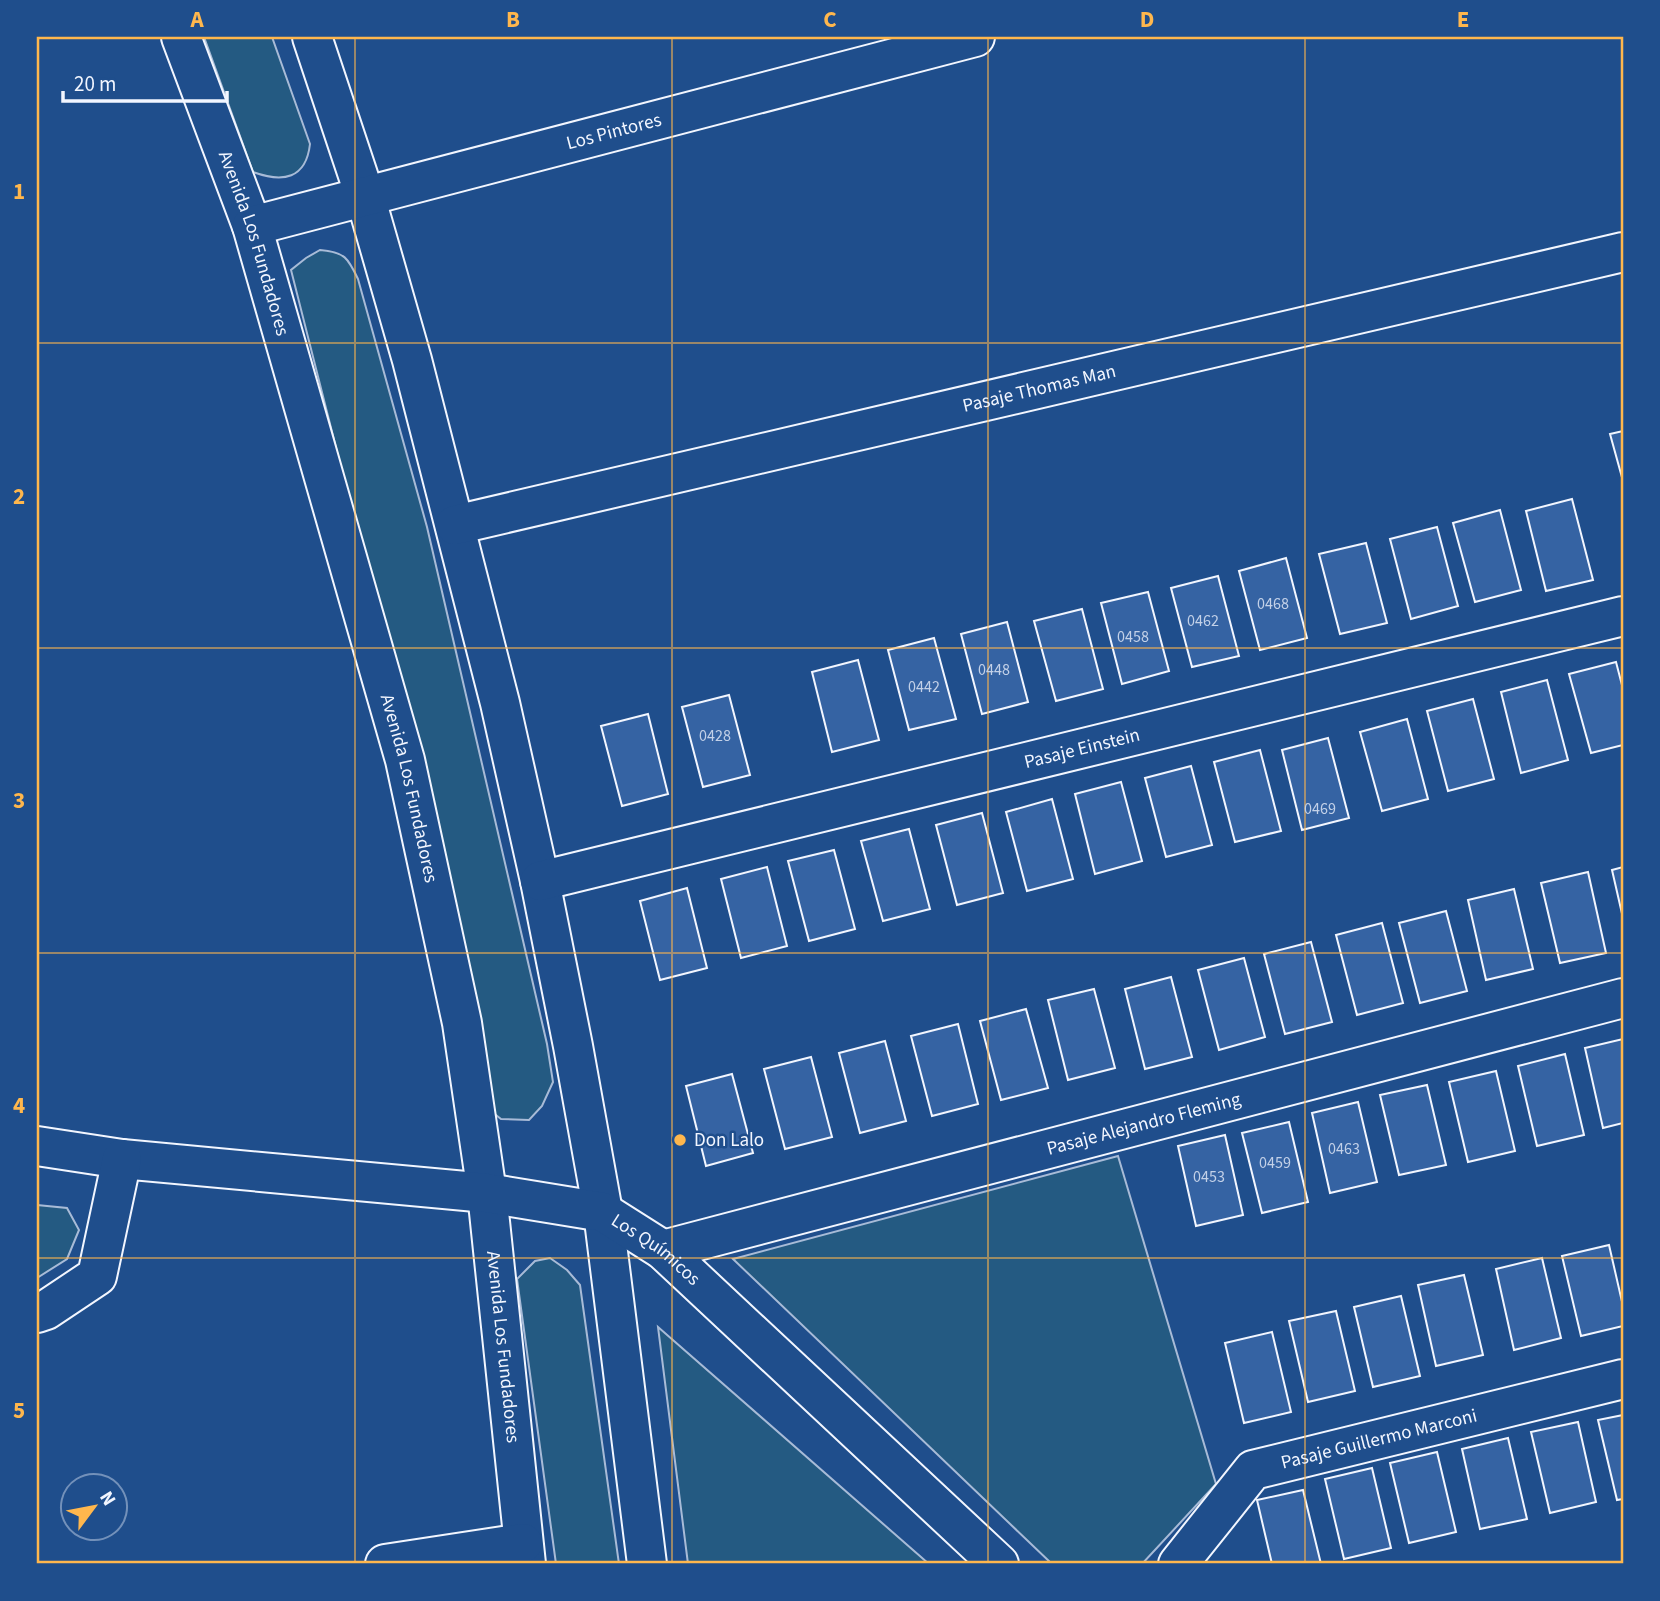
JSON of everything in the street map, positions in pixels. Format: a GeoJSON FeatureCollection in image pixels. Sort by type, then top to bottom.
{"type":"FeatureCollection","features":[{"type":"Feature","properties":{"kind":"street","name":"Avenida Los Fundadores"},"geometry":{"type":"LineString","coordinates":[[181,37],[253,226],[405,761],[462,1023],[487,1193],[525,1554]]}},
{"type":"Feature","properties":{"kind":"street"},"geometry":{"type":"LineString","coordinates":[[312,37],[365,196],[412,360],[500,703],[540,881],[603,1212],[647,1564]]}},
{"type":"Feature","properties":{"kind":"street","name":"Los Pintores"},"geometry":{"type":"LineString","coordinates":[[253,226],[975,37]]}},
{"type":"Feature","properties":{"kind":"street","name":"Pasaje Thomas Man"},"geometry":{"type":"LineString","coordinates":[[456,525],[1623,252]]}},
{"type":"Feature","properties":{"kind":"street","name":"Pasaje Einstein"},"geometry":{"type":"LineString","coordinates":[[540,881],[1623,617]]}},
{"type":"Feature","properties":{"kind":"street","name":"Pasaje Alejandro Fleming"},"geometry":{"type":"LineString","coordinates":[[663,1250],[1623,998]]}},
{"type":"Feature","properties":{"kind":"street","name":"Los Químicos"},"geometry":{"type":"LineString","coordinates":[[37,1146],[122,1159],[487,1193],[603,1212],[663,1250],[999,1564]]}},
{"type":"Feature","properties":{"kind":"street"},"geometry":{"type":"LineString","coordinates":[[37,1313],[46,1310],[97,1276],[122,1159]]}},
{"type":"Feature","properties":{"kind":"street","name":"Pasaje Guillermo Marconi"},"geometry":{"type":"LineString","coordinates":[[1178,1564],[1253,1470],[1623,1378]]}},
{"type":"Feature","properties":{"kind":"street"},"geometry":{"type":"LineString","coordinates":[[386,1564],[525,1554]]}},
{"type":"Feature","properties":{"kind":"shaded area"},"geometry":{"type":"Polygon","coordinates":[[[204,37],[272,37],[310,144],[304,165],[298,171],[283,177],[253,172],[204,37]]]}},
{"type":"Feature","properties":{"kind":"shaded area"},"geometry":{"type":"Polygon","coordinates":[[[320,250],[335,252],[345,257],[358,279],[427,527],[547,1044],[553,1082],[542,1106],[529,1120],[501,1119],[482,1104],[445,878],[291,270],[320,250]]]}},
{"type":"Feature","properties":{"kind":"shaded area"},"geometry":{"type":"Polygon","coordinates":[[[1118,1156],[1216,1484],[1142,1564],[1052,1564],[733,1259],[1118,1156]]]}},
{"type":"Feature","properties":{"kind":"shaded area"},"geometry":{"type":"Polygon","coordinates":[[[37,1205],[67,1208],[79,1230],[67,1259],[37,1278],[37,1205]]]}},
{"type":"Feature","properties":{"kind":"shaded area"},"geometry":{"type":"Polygon","coordinates":[[[550,1258],[567,1270],[580,1285],[619,1564],[556,1564],[517,1279],[535,1261],[550,1258]]]}},
{"type":"Feature","properties":{"kind":"shaded area"},"geometry":{"type":"Polygon","coordinates":[[[658,1327],[929,1564],[688,1564],[658,1327]]]}},
{"type":"Feature","properties":{"kind":"building"},"geometry":{"type":"Polygon","coordinates":[[[1623,431],[1623,481],[1610,434],[1623,431]]]}},
{"type":"Feature","properties":{"kind":"building"},"geometry":{"type":"Polygon","coordinates":[[[1572,499],[1593,580],[1546,591],[1526,511],[1572,499]]]}},
{"type":"Feature","properties":{"kind":"building"},"geometry":{"type":"Polygon","coordinates":[[[1500,510],[1521,590],[1475,602],[1453,523],[1500,510]]]}},
{"type":"Feature","properties":{"kind":"building"},"geometry":{"type":"Polygon","coordinates":[[[1437,527],[1458,606],[1411,619],[1390,539],[1437,527]]]}},
{"type":"Feature","properties":{"kind":"building"},"geometry":{"type":"Polygon","coordinates":[[[1366,543],[1387,623],[1340,634],[1319,554],[1366,543]]]}},
{"type":"Feature","properties":{"kind":"building"},"geometry":{"type":"Polygon","coordinates":[[[1286,558],[1307,638],[1260,650],[1239,571],[1286,558]]]}},
{"type":"Feature","properties":{"kind":"building"},"geometry":{"type":"Polygon","coordinates":[[[1218,576],[1239,656],[1192,667],[1171,588],[1218,576]]]}},
{"type":"Feature","properties":{"kind":"building"},"geometry":{"type":"Polygon","coordinates":[[[1148,592],[1169,671],[1122,684],[1101,603],[1148,592]]]}},
{"type":"Feature","properties":{"kind":"building"},"geometry":{"type":"Polygon","coordinates":[[[1082,609],[1103,689],[1056,701],[1034,621],[1082,609]]]}},
{"type":"Feature","properties":{"kind":"building"},"geometry":{"type":"Polygon","coordinates":[[[1007,622],[1028,702],[982,714],[961,634],[1007,622]]]}},
{"type":"Feature","properties":{"kind":"building"},"geometry":{"type":"Polygon","coordinates":[[[934,638],[956,719],[909,730],[888,650],[934,638]]]}},
{"type":"Feature","properties":{"kind":"building"},"geometry":{"type":"Polygon","coordinates":[[[858,660],[879,740],[832,752],[812,672],[858,660]]]}},
{"type":"Feature","properties":{"kind":"building"},"geometry":{"type":"Polygon","coordinates":[[[1616,662],[1623,689],[1623,745],[1591,753],[1569,674],[1616,662]]]}},
{"type":"Feature","properties":{"kind":"building"},"geometry":{"type":"Polygon","coordinates":[[[1547,680],[1568,760],[1521,773],[1501,692],[1547,680]]]}},
{"type":"Feature","properties":{"kind":"building"},"geometry":{"type":"Polygon","coordinates":[[[729,695],[750,775],[703,787],[682,707],[729,695]]]}},
{"type":"Feature","properties":{"kind":"building"},"geometry":{"type":"Polygon","coordinates":[[[1473,699],[1494,779],[1448,791],[1427,711],[1473,699]]]}},
{"type":"Feature","properties":{"kind":"building"},"geometry":{"type":"Polygon","coordinates":[[[648,714],[668,794],[622,806],[601,726],[648,714]]]}},
{"type":"Feature","properties":{"kind":"building"},"geometry":{"type":"Polygon","coordinates":[[[1407,719],[1428,799],[1382,811],[1360,732],[1407,719]]]}},
{"type":"Feature","properties":{"kind":"building"},"geometry":{"type":"Polygon","coordinates":[[[1328,738],[1349,818],[1302,830],[1282,750],[1328,738]]]}},
{"type":"Feature","properties":{"kind":"building"},"geometry":{"type":"Polygon","coordinates":[[[1260,750],[1281,831],[1235,842],[1214,762],[1260,750]]]}},
{"type":"Feature","properties":{"kind":"building"},"geometry":{"type":"Polygon","coordinates":[[[1191,766],[1212,845],[1166,857],[1145,778],[1191,766]]]}},
{"type":"Feature","properties":{"kind":"building"},"geometry":{"type":"Polygon","coordinates":[[[1121,782],[1142,861],[1095,874],[1075,794],[1121,782]]]}},
{"type":"Feature","properties":{"kind":"building"},"geometry":{"type":"Polygon","coordinates":[[[1052,799],[1073,879],[1027,891],[1006,812],[1052,799]]]}},
{"type":"Feature","properties":{"kind":"building"},"geometry":{"type":"Polygon","coordinates":[[[982,813],[1003,893],[957,905],[936,825],[982,813]]]}},
{"type":"Feature","properties":{"kind":"building"},"geometry":{"type":"Polygon","coordinates":[[[909,829],[930,909],[883,921],[861,841],[909,829]]]}},
{"type":"Feature","properties":{"kind":"building"},"geometry":{"type":"Polygon","coordinates":[[[834,850],[855,929],[809,941],[788,861],[834,850]]]}},
{"type":"Feature","properties":{"kind":"building"},"geometry":{"type":"Polygon","coordinates":[[[767,867],[787,946],[741,958],[721,879],[767,867]]]}},
{"type":"Feature","properties":{"kind":"building"},"geometry":{"type":"Polygon","coordinates":[[[1623,867],[1623,918],[1612,870],[1623,867]]]}},
{"type":"Feature","properties":{"kind":"building"},"geometry":{"type":"Polygon","coordinates":[[[1588,872],[1606,953],[1560,963],[1541,883],[1588,872]]]}},
{"type":"Feature","properties":{"kind":"building"},"geometry":{"type":"Polygon","coordinates":[[[687,888],[707,968],[660,980],[640,901],[687,888]]]}},
{"type":"Feature","properties":{"kind":"building"},"geometry":{"type":"Polygon","coordinates":[[[1514,889],[1533,969],[1486,980],[1468,900],[1514,889]]]}},
{"type":"Feature","properties":{"kind":"building"},"geometry":{"type":"Polygon","coordinates":[[[1446,911],[1467,991],[1420,1003],[1399,923],[1446,911]]]}},
{"type":"Feature","properties":{"kind":"building"},"geometry":{"type":"Polygon","coordinates":[[[1382,923],[1403,1003],[1357,1015],[1336,935],[1382,923]]]}},
{"type":"Feature","properties":{"kind":"building"},"geometry":{"type":"Polygon","coordinates":[[[1311,942],[1332,1022],[1285,1034],[1264,954],[1311,942]]]}},
{"type":"Feature","properties":{"kind":"building"},"geometry":{"type":"Polygon","coordinates":[[[1244,958],[1265,1037],[1219,1050],[1198,970],[1244,958]]]}},
{"type":"Feature","properties":{"kind":"building"},"geometry":{"type":"Polygon","coordinates":[[[1171,977],[1192,1057],[1145,1069],[1125,989],[1171,977]]]}},
{"type":"Feature","properties":{"kind":"building"},"geometry":{"type":"Polygon","coordinates":[[[1094,989],[1115,1068],[1068,1080],[1048,1000],[1094,989]]]}},
{"type":"Feature","properties":{"kind":"building"},"geometry":{"type":"Polygon","coordinates":[[[1026,1009],[1048,1088],[1001,1100],[980,1021],[1026,1009]]]}},
{"type":"Feature","properties":{"kind":"building"},"geometry":{"type":"Polygon","coordinates":[[[958,1024],[978,1104],[932,1116],[911,1036],[958,1024]]]}},
{"type":"Feature","properties":{"kind":"building"},"geometry":{"type":"Polygon","coordinates":[[[1623,1039],[1623,1123],[1603,1128],[1585,1048],[1623,1039]]]}},
{"type":"Feature","properties":{"kind":"building"},"geometry":{"type":"Polygon","coordinates":[[[885,1041],[906,1121],[860,1133],[839,1053],[885,1041]]]}},
{"type":"Feature","properties":{"kind":"building"},"geometry":{"type":"Polygon","coordinates":[[[1565,1054],[1584,1135],[1537,1146],[1518,1066],[1565,1054]]]}},
{"type":"Feature","properties":{"kind":"building"},"geometry":{"type":"Polygon","coordinates":[[[811,1057],[832,1137],[785,1149],[764,1069],[811,1057]]]}},
{"type":"Feature","properties":{"kind":"building"},"geometry":{"type":"Polygon","coordinates":[[[1496,1071],[1515,1151],[1468,1162],[1449,1082],[1496,1071]]]}},
{"type":"Feature","properties":{"kind":"building"},"geometry":{"type":"Polygon","coordinates":[[[732,1074],[753,1153],[706,1166],[686,1086],[732,1074]]]}},
{"type":"Feature","properties":{"kind":"building"},"geometry":{"type":"Polygon","coordinates":[[[1427,1085],[1446,1165],[1399,1175],[1380,1095],[1427,1085]]]}},
{"type":"Feature","properties":{"kind":"building"},"geometry":{"type":"Polygon","coordinates":[[[1358,1102],[1377,1182],[1330,1193],[1312,1113],[1358,1102]]]}},
{"type":"Feature","properties":{"kind":"building"},"geometry":{"type":"Polygon","coordinates":[[[1289,1122],[1308,1202],[1262,1213],[1242,1133],[1289,1122]]]}},
{"type":"Feature","properties":{"kind":"building"},"geometry":{"type":"Polygon","coordinates":[[[1225,1135],[1243,1215],[1196,1226],[1178,1146],[1225,1135]]]}},
{"type":"Feature","properties":{"kind":"building"},"geometry":{"type":"Polygon","coordinates":[[[1609,1245],[1623,1306],[1623,1326],[1581,1336],[1562,1256],[1609,1245]]]}},
{"type":"Feature","properties":{"kind":"building"},"geometry":{"type":"Polygon","coordinates":[[[1542,1258],[1561,1338],[1514,1350],[1496,1269],[1542,1258]]]}},
{"type":"Feature","properties":{"kind":"building"},"geometry":{"type":"Polygon","coordinates":[[[1464,1275],[1483,1355],[1436,1366],[1418,1285],[1464,1275]]]}},
{"type":"Feature","properties":{"kind":"building"},"geometry":{"type":"Polygon","coordinates":[[[1401,1296],[1420,1376],[1373,1387],[1354,1307],[1401,1296]]]}},
{"type":"Feature","properties":{"kind":"building"},"geometry":{"type":"Polygon","coordinates":[[[1336,1311],[1355,1391],[1308,1402],[1289,1321],[1336,1311]]]}},
{"type":"Feature","properties":{"kind":"building"},"geometry":{"type":"Polygon","coordinates":[[[1272,1332],[1291,1412],[1244,1423],[1225,1343],[1272,1332]]]}},
{"type":"Feature","properties":{"kind":"building"},"geometry":{"type":"Polygon","coordinates":[[[1623,1415],[1623,1499],[1617,1500],[1598,1420],[1623,1415]]]}},
{"type":"Feature","properties":{"kind":"building"},"geometry":{"type":"Polygon","coordinates":[[[1578,1422],[1596,1502],[1550,1513],[1531,1432],[1578,1422]]]}},
{"type":"Feature","properties":{"kind":"building"},"geometry":{"type":"Polygon","coordinates":[[[1508,1438],[1527,1519],[1480,1529],[1462,1449],[1508,1438]]]}},
{"type":"Feature","properties":{"kind":"building"},"geometry":{"type":"Polygon","coordinates":[[[1437,1452],[1456,1532],[1409,1543],[1390,1463],[1437,1452]]]}},
{"type":"Feature","properties":{"kind":"building"},"geometry":{"type":"Polygon","coordinates":[[[1372,1468],[1391,1548],[1344,1559],[1325,1479],[1372,1468]]]}},
{"type":"Feature","properties":{"kind":"building"},"geometry":{"type":"Polygon","coordinates":[[[1303,1490],[1321,1564],[1272,1564],[1257,1500],[1303,1490]]]}},
{"type":"Feature","properties":{"kind":"place","name":"Don Lalo"},"geometry":{"type":"Point","coordinates":[680,1140]}}]}
